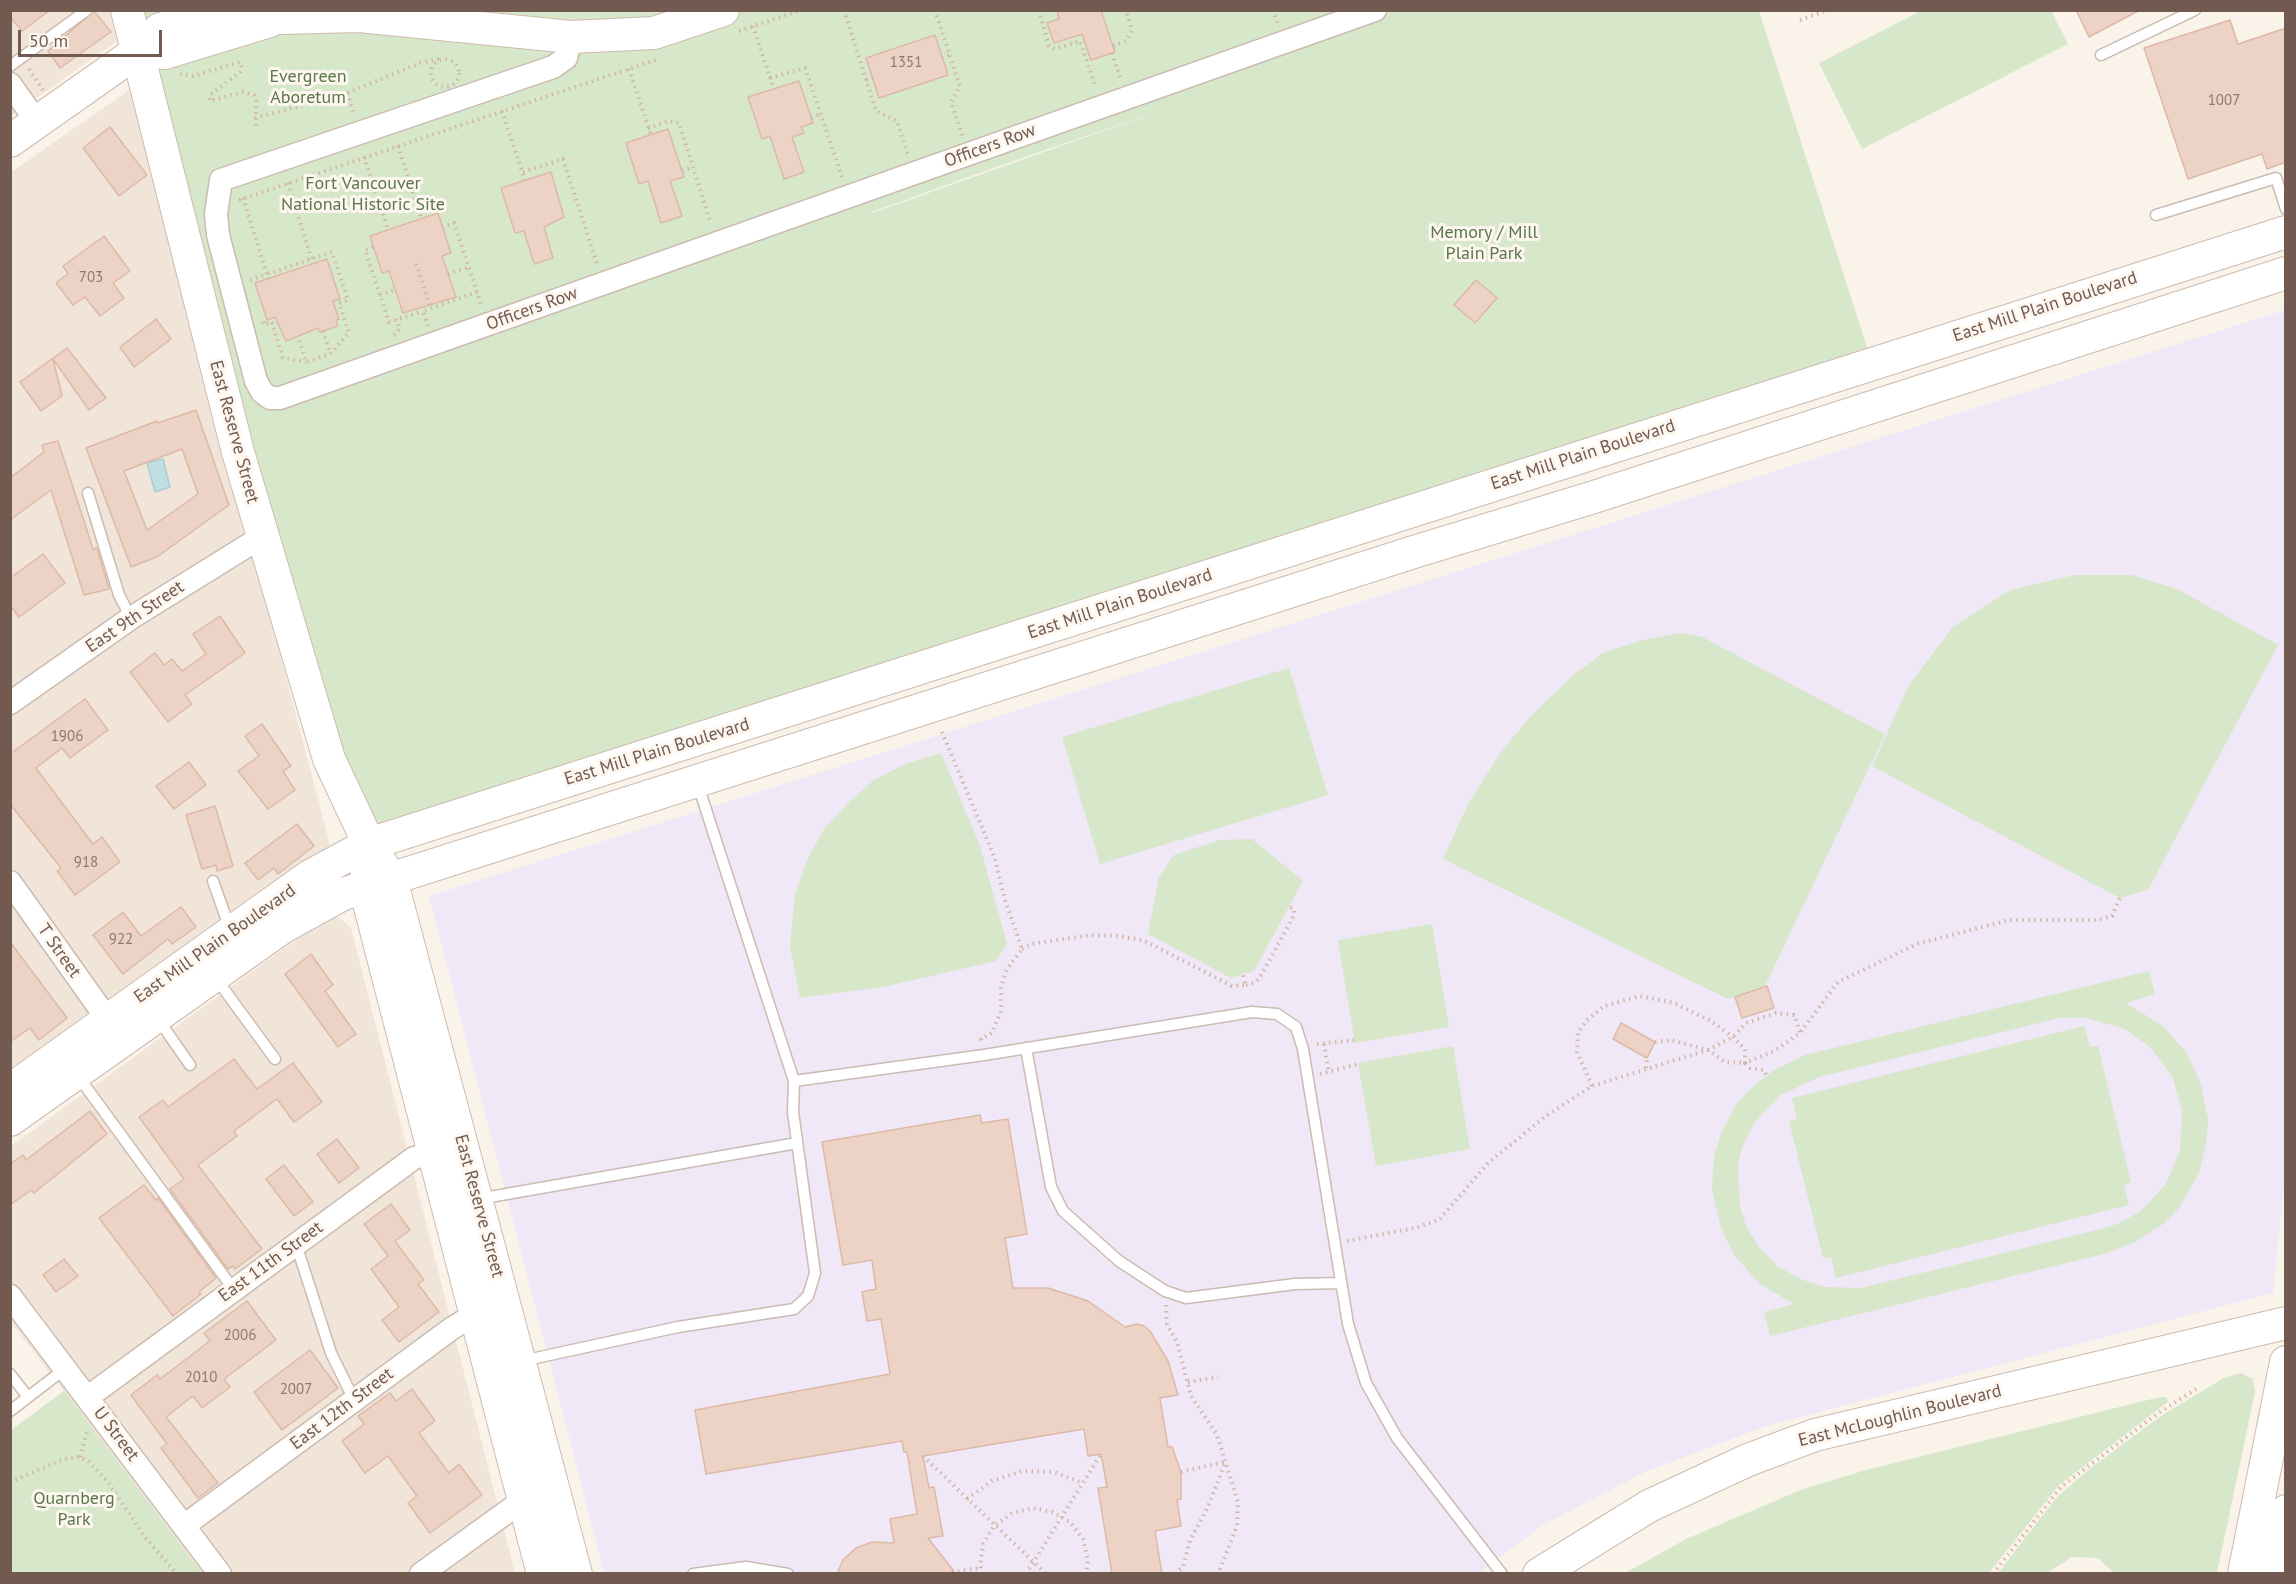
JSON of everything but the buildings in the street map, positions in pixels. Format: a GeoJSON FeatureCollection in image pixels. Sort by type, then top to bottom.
{"type":"FeatureCollection","features":[{"type":"Feature","properties":{"kind":"main road","name":"East Reserve Street"},"geometry":{"type":"LineString","coordinates":[[128,10],[196,289],[263,536],[329,759],[369,844],[449,1149],[475,1314],[522,1501],[543,1574]]}},
{"type":"Feature","properties":{"kind":"main road"},"geometry":{"type":"LineString","coordinates":[[10,141],[42,108],[138,51],[159,29],[218,12],[280,18],[359,16],[571,37],[654,33],[727,22]]}},
{"type":"Feature","properties":{"kind":"main road","name":"East Mill Plain Boulevard"},"geometry":{"type":"LineString","coordinates":[[10,1090],[310,876],[369,844],[2286,232]]}},
{"type":"Feature","properties":{"kind":"main road","name":"East Mill Plain Boulevard"},"geometry":{"type":"LineString","coordinates":[[10,1120],[213,975],[302,915],[343,894],[1627,486],[2286,273]]}},
{"type":"Feature","properties":{"kind":"main road","name":"East Reserve Street"},"geometry":{"type":"LineString","coordinates":[[449,1149],[477,1199],[576,1574]]}},
{"type":"Feature","properties":{"kind":"main road","name":"East McLoughlin Boulevard"},"geometry":{"type":"LineString","coordinates":[[1539,1574],[1649,1506],[1748,1460],[1815,1435],[2286,1323]]}},
{"type":"Feature","properties":{"kind":"main road"},"geometry":{"type":"LineString","coordinates":[[2244,1574],[2286,1362]]}},
{"type":"Feature","properties":{"kind":"main road"},"geometry":{"type":"LineString","coordinates":[[2273,1574],[2286,1510]]}},
{"type":"Feature","properties":{"kind":"street","name":"Officers Row"},"geometry":{"type":"LineString","coordinates":[[571,37],[566,58],[553,67],[221,180],[216,208],[218,235],[256,381],[262,392],[270,398],[280,398],[1127,98],[1342,16],[1375,10]]}},
{"type":"Feature","properties":{"kind":"street"},"geometry":{"type":"LineString","coordinates":[[10,84],[42,108]]}},
{"type":"Feature","properties":{"kind":"street","name":"East 9th Street"},"geometry":{"type":"LineString","coordinates":[[10,703],[131,618],[263,536]]}},
{"type":"Feature","properties":{"kind":"street","name":"T Street"},"geometry":{"type":"LineString","coordinates":[[10,882],[108,1020]]}},
{"type":"Feature","properties":{"kind":"street","name":"East 11th Street"},"geometry":{"type":"LineString","coordinates":[[88,1397],[414,1158],[449,1149]]}},
{"type":"Feature","properties":{"kind":"street","name":"U Street"},"geometry":{"type":"LineString","coordinates":[[10,1296],[220,1574]]}},
{"type":"Feature","properties":{"kind":"street","name":"East 12th Street"},"geometry":{"type":"LineString","coordinates":[[185,1525],[475,1314],[505,1306]]}},
{"type":"Feature","properties":{"kind":"street"},"geometry":{"type":"LineString","coordinates":[[421,1574],[522,1501],[553,1492]]}},
{"type":"Feature","properties":{"kind":"lane"},"geometry":{"type":"LineString","coordinates":[[10,66],[87,10]]}},
{"type":"Feature","properties":{"kind":"lane"},"geometry":{"type":"LineString","coordinates":[[2100,55],[2195,10]]}},
{"type":"Feature","properties":{"kind":"lane"},"geometry":{"type":"LineString","coordinates":[[2156,215],[2276,178],[2286,209]]}},
{"type":"Feature","properties":{"kind":"lane"},"geometry":{"type":"LineString","coordinates":[[88,493],[119,595],[131,618]]}},
{"type":"Feature","properties":{"kind":"lane"},"geometry":{"type":"LineString","coordinates":[[519,1362],[678,1327],[794,1309],[808,1296],[815,1273],[796,1143],[793,1112],[794,1080],[697,782]]}},
{"type":"Feature","properties":{"kind":"lane"},"geometry":{"type":"LineString","coordinates":[[213,881],[221,911],[231,932]]}},
{"type":"Feature","properties":{"kind":"lane"},"geometry":{"type":"LineString","coordinates":[[213,975],[275,1059]]}},
{"type":"Feature","properties":{"kind":"lane"},"geometry":{"type":"LineString","coordinates":[[794,1080],[984,1055],[1252,1011],[1277,1014],[1296,1027],[1308,1077],[1348,1324],[1371,1392],[1397,1438],[1502,1574]]}},
{"type":"Feature","properties":{"kind":"lane"},"geometry":{"type":"LineString","coordinates":[[156,1016],[190,1065]]}},
{"type":"Feature","properties":{"kind":"lane"},"geometry":{"type":"LineString","coordinates":[[1026,1048],[1051,1187],[1063,1211],[1119,1261],[1166,1291],[1186,1298],[1295,1284],[1341,1283]]}},
{"type":"Feature","properties":{"kind":"lane"},"geometry":{"type":"LineString","coordinates":[[76,1073],[234,1290]]}},
{"type":"Feature","properties":{"kind":"lane"},"geometry":{"type":"LineString","coordinates":[[477,1199],[796,1143]]}},
{"type":"Feature","properties":{"kind":"lane"},"geometry":{"type":"LineString","coordinates":[[296,1244],[331,1353],[354,1400]]}},
{"type":"Feature","properties":{"kind":"lane"},"geometry":{"type":"LineString","coordinates":[[10,1411],[66,1368]]}},
{"type":"Feature","properties":{"kind":"lane"},"geometry":{"type":"LineString","coordinates":[[10,1374],[28,1397]]}},
{"type":"Feature","properties":{"kind":"lane"},"geometry":{"type":"LineString","coordinates":[[693,1574],[746,1567],[788,1574]]}},
{"type":"Feature","properties":{"kind":"path"},"geometry":{"type":"LineString","coordinates":[[727,22],[753,26],[801,10]]}},
{"type":"Feature","properties":{"kind":"path"},"geometry":{"type":"LineString","coordinates":[[844,10],[876,111],[897,121],[913,173]]}},
{"type":"Feature","properties":{"kind":"path"},"geometry":{"type":"LineString","coordinates":[[935,10],[960,86],[951,102],[969,154]]}},
{"type":"Feature","properties":{"kind":"path"},"geometry":{"type":"LineString","coordinates":[[1039,10],[1049,46],[1055,49],[1080,41],[1102,106]]}},
{"type":"Feature","properties":{"kind":"path"},"geometry":{"type":"LineString","coordinates":[[1113,46],[1126,41],[1132,31],[1126,10]]}},
{"type":"Feature","properties":{"kind":"path"},"geometry":{"type":"LineString","coordinates":[[1800,20],[1828,10]]}},
{"type":"Feature","properties":{"kind":"path"},"geometry":{"type":"LineString","coordinates":[[753,26],[774,89]]}},
{"type":"Feature","properties":{"kind":"path"},"geometry":{"type":"LineString","coordinates":[[1112,53],[1127,98]]}},
{"type":"Feature","properties":{"kind":"path"},"geometry":{"type":"LineString","coordinates":[[942,58],[950,55]]}},
{"type":"Feature","properties":{"kind":"path"},"geometry":{"type":"LineString","coordinates":[[216,208],[663,57]]}},
{"type":"Feature","properties":{"kind":"path"},"geometry":{"type":"LineString","coordinates":[[22,58],[42,108]]}},
{"type":"Feature","properties":{"kind":"path"},"geometry":{"type":"LineString","coordinates":[[254,118],[347,93],[420,63],[439,59],[450,59],[459,67],[459,78],[451,86],[440,86],[432,79],[432,68],[439,59]]}},
{"type":"Feature","properties":{"kind":"path"},"geometry":{"type":"LineString","coordinates":[[177,72],[184,77],[193,76],[240,62],[242,69],[240,72],[210,95],[210,101],[243,92],[254,94],[256,126]]}},
{"type":"Feature","properties":{"kind":"path"},"geometry":{"type":"LineString","coordinates":[[770,78],[805,68],[849,196]]}},
{"type":"Feature","properties":{"kind":"path"},"geometry":{"type":"LineString","coordinates":[[629,69],[651,135]]}},
{"type":"Feature","properties":{"kind":"path"},"geometry":{"type":"LineString","coordinates":[[866,80],[873,78]]}},
{"type":"Feature","properties":{"kind":"path"},"geometry":{"type":"LineString","coordinates":[[502,111],[525,180]]}},
{"type":"Feature","properties":{"kind":"path"},"geometry":{"type":"LineString","coordinates":[[811,118],[821,114]]}},
{"type":"Feature","properties":{"kind":"path"},"geometry":{"type":"LineString","coordinates":[[648,128],[669,121],[679,123],[717,243]]}},
{"type":"Feature","properties":{"kind":"path"},"geometry":{"type":"LineString","coordinates":[[398,146],[421,218]]}},
{"type":"Feature","properties":{"kind":"path"},"geometry":{"type":"LineString","coordinates":[[364,158],[388,230]]}},
{"type":"Feature","properties":{"kind":"path"},"geometry":{"type":"LineString","coordinates":[[523,172],[563,159],[603,283]]}},
{"type":"Feature","properties":{"kind":"path"},"geometry":{"type":"LineString","coordinates":[[682,171],[693,167]]}},
{"type":"Feature","properties":{"kind":"path"},"geometry":{"type":"LineString","coordinates":[[288,183],[312,262]]}},
{"type":"Feature","properties":{"kind":"path"},"geometry":{"type":"LineString","coordinates":[[243,198],[267,277]]}},
{"type":"Feature","properties":{"kind":"path"},"geometry":{"type":"LineString","coordinates":[[442,227],[454,223],[488,324]]}},
{"type":"Feature","properties":{"kind":"path"},"geometry":{"type":"LineString","coordinates":[[373,247],[365,250],[389,322],[477,292]]}},
{"type":"Feature","properties":{"kind":"path"},"geometry":{"type":"LineString","coordinates":[[254,291],[250,280],[267,277],[312,262],[332,252],[348,300],[337,302],[349,333],[330,354],[306,362],[283,358],[273,320],[264,325],[261,313]]}},
{"type":"Feature","properties":{"kind":"path"},"geometry":{"type":"LineString","coordinates":[[416,264],[431,308]]}},
{"type":"Feature","properties":{"kind":"path"},"geometry":{"type":"LineString","coordinates":[[448,274],[469,267]]}},
{"type":"Feature","properties":{"kind":"path"},"geometry":{"type":"LineString","coordinates":[[380,295],[395,290]]}},
{"type":"Feature","properties":{"kind":"path"},"geometry":{"type":"LineString","coordinates":[[423,311],[434,343]]}},
{"type":"Feature","properties":{"kind":"path"},"geometry":{"type":"LineString","coordinates":[[323,331],[330,354]]}},
{"type":"Feature","properties":{"kind":"path"},"geometry":{"type":"LineString","coordinates":[[298,337],[306,362]]}},
{"type":"Feature","properties":{"kind":"path"},"geometry":{"type":"LineString","coordinates":[[942,732],[994,856],[1005,900],[1022,949]]}},
{"type":"Feature","properties":{"kind":"path"},"geometry":{"type":"LineString","coordinates":[[1656,1042],[1671,1040],[1708,1050],[1725,1062],[1745,1063],[1774,1051],[1800,1033],[1838,982],[1917,944],[2009,920],[2097,920],[2112,916],[2120,898]]}},
{"type":"Feature","properties":{"kind":"path"},"geometry":{"type":"LineString","coordinates":[[984,1055],[981,1039],[992,1033],[1001,1011],[1001,986],[1007,969],[1022,949],[1031,944],[1091,934],[1143,940],[1232,986],[1245,985],[1257,982],[1262,975],[1294,915],[1294,909],[1289,907]]}},
{"type":"Feature","properties":{"kind":"path"},"geometry":{"type":"LineString","coordinates":[[1243,974],[1245,985]]}},
{"type":"Feature","properties":{"kind":"path"},"geometry":{"type":"LineString","coordinates":[[1592,1086],[1577,1052],[1578,1034],[1586,1021],[1604,1006],[1640,996],[1674,1004],[1709,1020],[1733,1037],[1744,1049],[1745,1063],[1750,1068],[1764,1070],[1766,1075]]}},
{"type":"Feature","properties":{"kind":"path"},"geometry":{"type":"LineString","coordinates":[[1335,1243],[1415,1228],[1439,1220],[1488,1163],[1546,1116],[1592,1086],[1708,1050],[1733,1037],[1746,1023],[1776,1013],[1794,1015],[1800,1033]]}},
{"type":"Feature","properties":{"kind":"path"},"geometry":{"type":"LineString","coordinates":[[1301,1044],[1355,1040]]}},
{"type":"Feature","properties":{"kind":"path"},"geometry":{"type":"LineString","coordinates":[[1324,1044],[1329,1073]]}},
{"type":"Feature","properties":{"kind":"path"},"geometry":{"type":"LineString","coordinates":[[1646,1068],[1647,1058]]}},
{"type":"Feature","properties":{"kind":"path"},"geometry":{"type":"LineString","coordinates":[[1308,1077],[1359,1064]]}},
{"type":"Feature","properties":{"kind":"path"},"geometry":{"type":"LineString","coordinates":[[1166,1291],[1167,1324],[1177,1342],[1191,1396],[1217,1434],[1238,1502],[1237,1526],[1218,1574]]}},
{"type":"Feature","properties":{"kind":"path"},"geometry":{"type":"LineString","coordinates":[[1188,1382],[1218,1377]]}},
{"type":"Feature","properties":{"kind":"path"},"geometry":{"type":"LineString","coordinates":[[1993,1574],[2061,1487],[2157,1414],[2196,1389]]}},
{"type":"Feature","properties":{"kind":"path"},"geometry":{"type":"LineString","coordinates":[[1026,1574],[1101,1454]]}},
{"type":"Feature","properties":{"kind":"path"},"geometry":{"type":"LineString","coordinates":[[923,1456],[1046,1574]]}},
{"type":"Feature","properties":{"kind":"path"},"geometry":{"type":"LineString","coordinates":[[10,1482],[64,1459],[80,1457],[89,1462],[108,1482],[144,1536],[177,1574]]}},
{"type":"Feature","properties":{"kind":"path"},"geometry":{"type":"LineString","coordinates":[[1181,1473],[1225,1462]]}},
{"type":"Feature","properties":{"kind":"path"},"geometry":{"type":"LineString","coordinates":[[1175,1574],[1183,1567],[1190,1540],[1207,1509],[1225,1462]]}},
{"type":"Feature","properties":{"kind":"path"},"geometry":{"type":"LineString","coordinates":[[967,1499],[992,1481],[1022,1472],[1054,1473],[1083,1484]]}},
{"type":"Feature","properties":{"kind":"path"},"geometry":{"type":"LineString","coordinates":[[952,1572],[982,1571],[983,1544],[994,1526],[1011,1514],[1032,1508],[1052,1512],[1070,1522],[1083,1539],[1088,1560],[1086,1574]]}},
{"type":"Feature","properties":{"kind":"shaded area"},"geometry":{"type":"Polygon","coordinates":[[[11,11],[112,11],[120,39],[11,116],[11,11]]]}},
{"type":"Feature","properties":{"kind":"shaded area"},"geometry":{"type":"Polygon","coordinates":[[[132,88],[330,845],[11,1069],[10,173],[132,88]]]}},
{"type":"Feature","properties":{"kind":"shaded area"},"geometry":{"type":"Polygon","coordinates":[[[2285,310],[2286,1166],[2273,1293],[1766,1426],[1645,1472],[1543,1525],[1479,1573],[604,1573],[429,896],[2285,310]]]}},
{"type":"Feature","properties":{"kind":"shaded area"},"geometry":{"type":"Polygon","coordinates":[[[337,916],[351,928],[515,1573],[202,1573],[11,1322],[10,1147],[323,920],[337,916]]]}},
{"type":"Feature","properties":{"kind":"green space","name":"Memory / Mill Plain Park"},"geometry":{"type":"Polygon","coordinates":[[[127,11],[1759,11],[1872,363],[381,831],[354,815],[127,11]],[[1179,104],[999,166],[872,213],[1179,104]]]}},
{"type":"Feature","properties":{"kind":"green space"},"geometry":{"type":"Polygon","coordinates":[[[1921,11],[2051,11],[2068,44],[1862,149],[1819,63],[1921,11]]]}},
{"type":"Feature","properties":{"kind":"green space"},"geometry":{"type":"Polygon","coordinates":[[[2075,575],[2131,575],[2177,589],[2278,645],[2148,890],[2120,898],[1872,766],[1909,685],[1953,627],[2010,590],[2075,575]]]}},
{"type":"Feature","properties":{"kind":"green space"},"geometry":{"type":"Polygon","coordinates":[[[1681,633],[1702,637],[1885,734],[1765,986],[1728,999],[1443,859],[1468,804],[1501,752],[1529,718],[1571,677],[1603,653],[1643,640],[1681,633]]]}},
{"type":"Feature","properties":{"kind":"green space"},"geometry":{"type":"Polygon","coordinates":[[[1289,668],[1328,795],[1100,864],[1062,737],[1289,668]]]}},
{"type":"Feature","properties":{"kind":"green space"},"geometry":{"type":"Polygon","coordinates":[[[941,753],[980,846],[1007,944],[996,961],[883,987],[800,998],[790,947],[795,894],[807,860],[824,829],[874,780],[905,764],[941,753]]]}},
{"type":"Feature","properties":{"kind":"green space"},"geometry":{"type":"Polygon","coordinates":[[[1252,839],[1303,881],[1254,971],[1231,978],[1148,934],[1159,877],[1174,855],[1220,840],[1252,839]]]}},
{"type":"Feature","properties":{"kind":"green space"},"geometry":{"type":"Polygon","coordinates":[[[1432,924],[1449,1027],[1355,1043],[1338,940],[1432,924]]]}},
{"type":"Feature","properties":{"kind":"green space"},"geometry":{"type":"Polygon","coordinates":[[[2149,971],[2155,994],[2126,1003],[2163,1026],[2186,1052],[2201,1084],[2208,1119],[2206,1144],[2199,1173],[2179,1208],[2163,1224],[2135,1242],[2107,1253],[1770,1336],[1764,1312],[1794,1304],[1760,1284],[1735,1256],[1721,1228],[1712,1189],[1714,1157],[1721,1133],[1736,1105],[1751,1088],[1774,1070],[1805,1055],[2149,971]],[[2059,1018],[1819,1077],[1781,1095],[1755,1122],[1742,1147],[1738,1165],[1740,1207],[1746,1226],[1758,1246],[1777,1266],[1800,1279],[1825,1287],[1861,1288],[2101,1229],[2120,1223],[2141,1211],[2166,1184],[2180,1150],[2182,1111],[2173,1078],[2151,1048],[2125,1029],[2087,1018],[2059,1018]]]}},
{"type":"Feature","properties":{"kind":"green space"},"geometry":{"type":"Polygon","coordinates":[[[2084,1026],[2090,1047],[2098,1046],[2131,1182],[2124,1185],[2129,1205],[1836,1278],[1831,1257],[1823,1258],[1789,1121],[1797,1119],[1792,1098],[2084,1026]]]}},
{"type":"Feature","properties":{"kind":"green space"},"geometry":{"type":"Polygon","coordinates":[[[1453,1046],[1470,1149],[1376,1166],[1358,1063],[1453,1046]]]}},
{"type":"Feature","properties":{"kind":"green space"},"geometry":{"type":"Polygon","coordinates":[[[2241,1373],[2253,1379],[2255,1392],[2217,1573],[2114,1573],[2098,1558],[2072,1557],[2047,1573],[1998,1573],[2058,1496],[2091,1468],[2161,1416],[2224,1378],[2241,1373]]]}},
{"type":"Feature","properties":{"kind":"green space","name":"Quarnberg Park"},"geometry":{"type":"Polygon","coordinates":[[[64,1391],[202,1573],[11,1573],[11,1430],[64,1391]]]}},
{"type":"Feature","properties":{"kind":"green space"},"geometry":{"type":"Polygon","coordinates":[[[2165,1397],[2169,1401],[2059,1485],[1989,1573],[1625,1573],[1686,1539],[1803,1489],[1866,1470],[2165,1397]]]}},
{"type":"Feature","properties":{"kind":"water"},"geometry":{"type":"Polygon","coordinates":[[[163,459],[170,487],[155,492],[147,463],[163,459]]]}},
{"type":"Feature","properties":{"kind":"park label","name":"Evergreen Aboretum"},"geometry":{"type":"Point","coordinates":[308,88]}},
{"type":"Feature","properties":{"kind":"park label","name":"Fort Vancouver National Historic Site"},"geometry":{"type":"Point","coordinates":[363,194]}}]}
